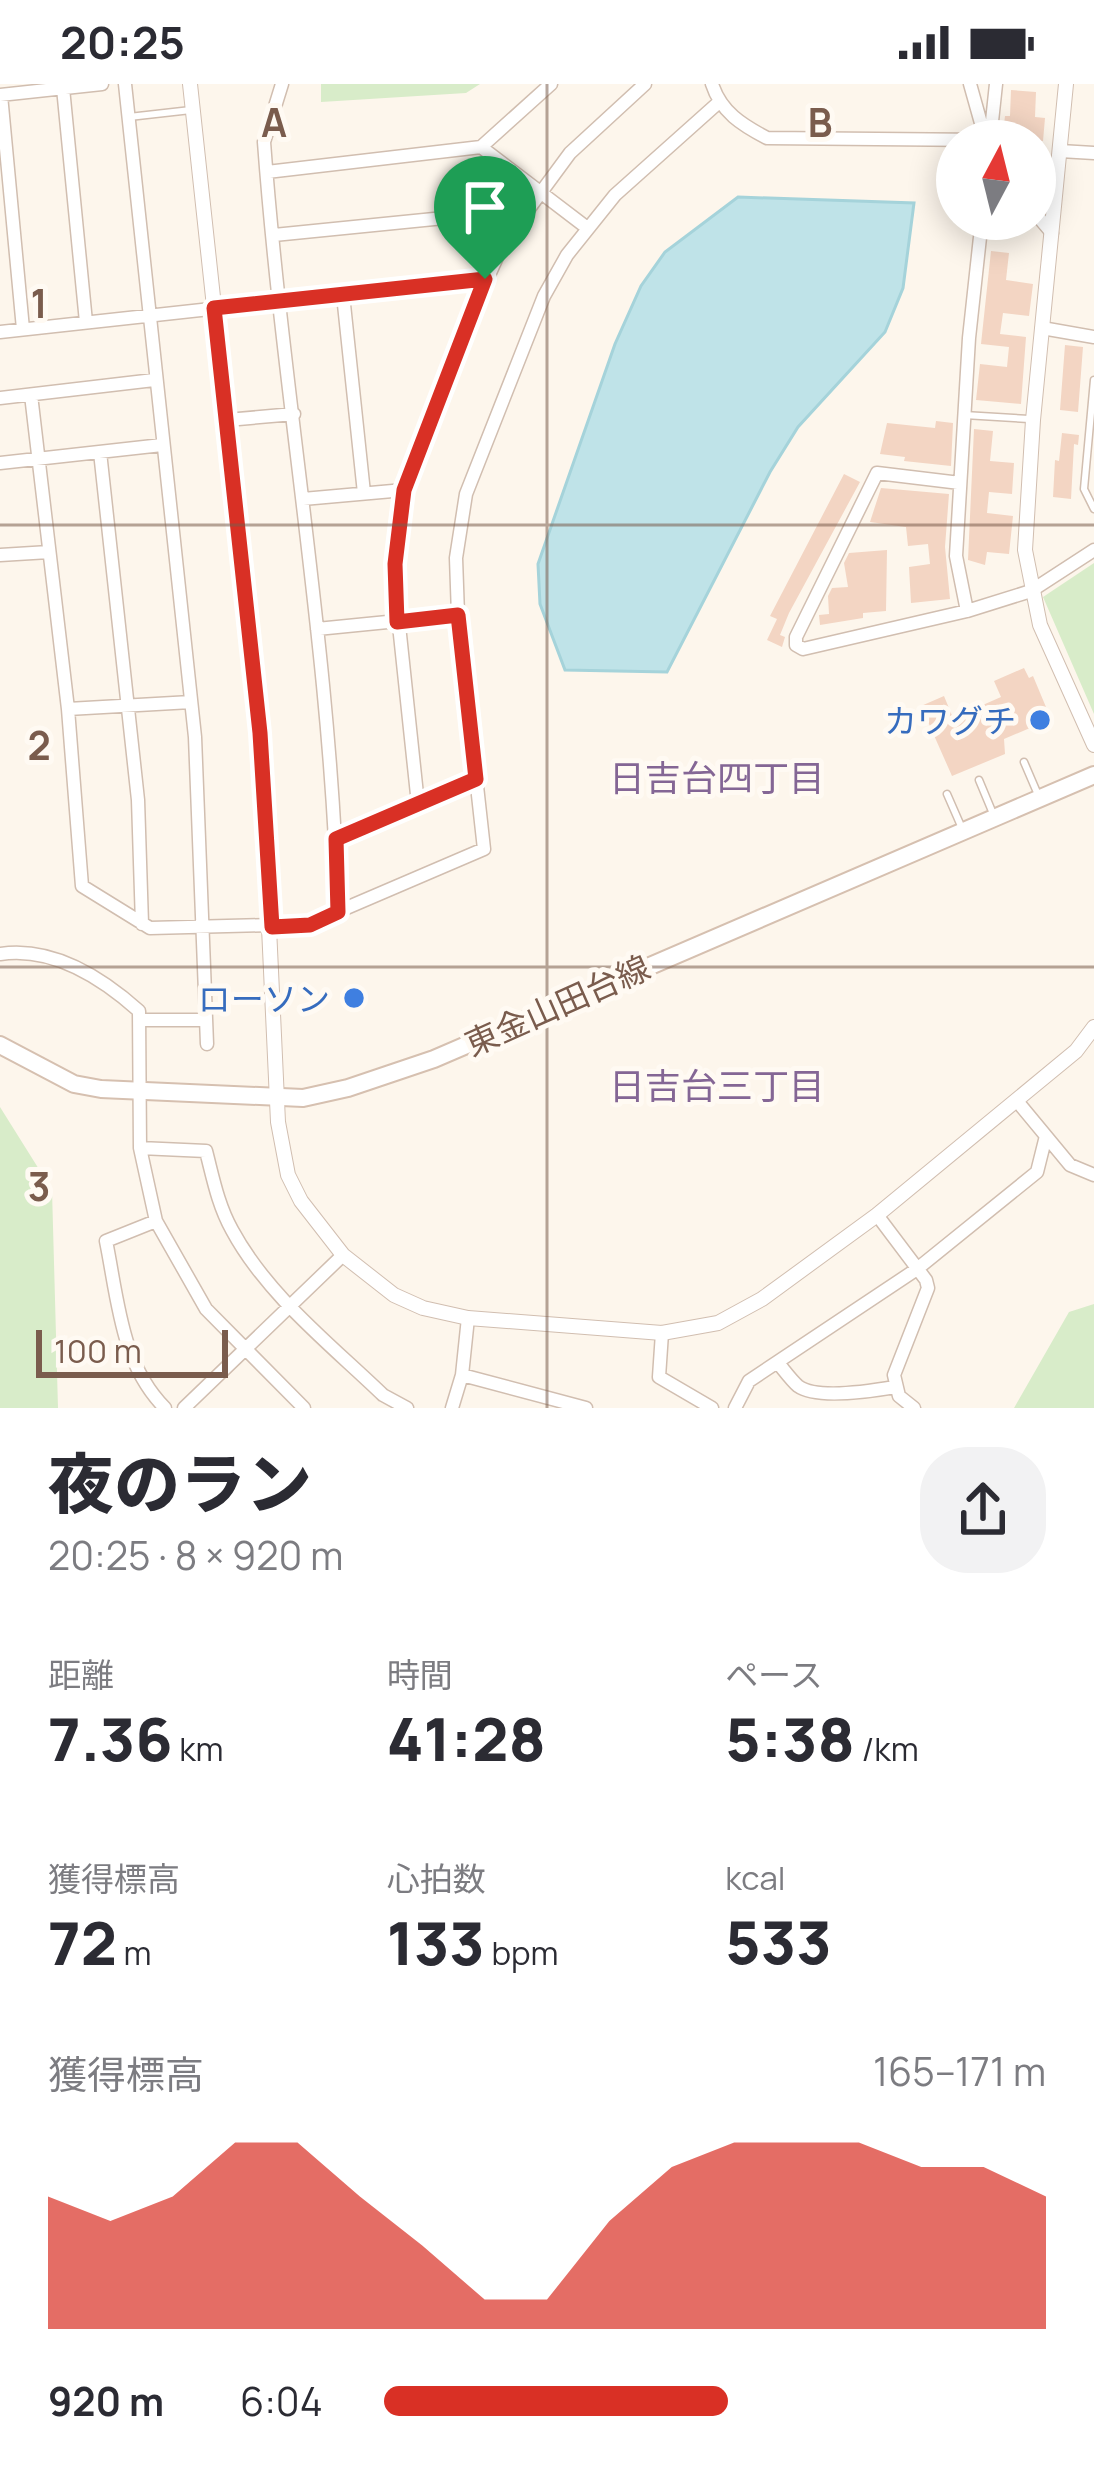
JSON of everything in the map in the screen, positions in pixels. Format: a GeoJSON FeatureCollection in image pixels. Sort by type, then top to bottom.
{"type":"FeatureCollection","features":[{"type":"Feature","properties":{"kind":"main road","name":"東金山田台線"},"geometry":{"type":"LineString","coordinates":[[0,1045],[74,1084],[137,1092],[277,1099],[348,1088],[434,1059],[1094,776]]}},
{"type":"Feature","properties":{"kind":"street"},"geometry":{"type":"LineString","coordinates":[[23,329],[1,95],[102,84]]}},
{"type":"Feature","properties":{"kind":"street"},"geometry":{"type":"LineString","coordinates":[[125,84],[191,702],[207,1045]]}},
{"type":"Feature","properties":{"kind":"street"},"geometry":{"type":"LineString","coordinates":[[190,84],[260,733],[277,1099],[288,1174],[301,1201],[343,1255],[394,1294],[423,1309],[468,1318],[662,1333],[718,1323],[877,1215],[1076,1051],[1094,1027]]}},
{"type":"Feature","properties":{"kind":"street"},"geometry":{"type":"LineString","coordinates":[[282,84],[265,142],[267,172],[317,629],[338,912]]}},
{"type":"Feature","properties":{"kind":"street"},"geometry":{"type":"LineString","coordinates":[[267,172],[481,147],[551,84]]}},
{"type":"Feature","properties":{"kind":"street"},"geometry":{"type":"LineString","coordinates":[[418,804],[397,622],[395,564],[404,490],[502,244],[570,153],[646,84]]}},
{"type":"Feature","properties":{"kind":"street"},"geometry":{"type":"LineString","coordinates":[[712,84],[718,103],[743,126],[767,138],[936,140]]}},
{"type":"Feature","properties":{"kind":"street"},"geometry":{"type":"LineString","coordinates":[[970,84],[981,120]]}},
{"type":"Feature","properties":{"kind":"street"},"geometry":{"type":"LineString","coordinates":[[990,120],[996,84]]}},
{"type":"Feature","properties":{"kind":"street"},"geometry":{"type":"LineString","coordinates":[[1056,192],[1066,84]]}},
{"type":"Feature","properties":{"kind":"street"},"geometry":{"type":"LineString","coordinates":[[63,88],[86,322]]}},
{"type":"Feature","properties":{"kind":"street"},"geometry":{"type":"LineString","coordinates":[[31,395],[68,709],[82,886],[150,928],[310,925],[484,849],[458,615],[456,558],[466,494],[544,296],[586,227],[718,103]]}},
{"type":"Feature","properties":{"kind":"street"},"geometry":{"type":"LineString","coordinates":[[481,147],[586,227]]}},
{"type":"Feature","properties":{"kind":"street"},"geometry":{"type":"LineString","coordinates":[[1060,151],[1094,153]]}},
{"type":"Feature","properties":{"kind":"street"},"geometry":{"type":"LineString","coordinates":[[274,235],[454,217],[502,244]]}},
{"type":"Feature","properties":{"kind":"street"},"geometry":{"type":"LineString","coordinates":[[967,611],[956,556],[980,240]]}},
{"type":"Feature","properties":{"kind":"street"},"geometry":{"type":"LineString","coordinates":[[1051,240],[1025,550],[1040,625],[1094,745]]}},
{"type":"Feature","properties":{"kind":"street"},"geometry":{"type":"LineString","coordinates":[[0,332],[485,279]]}},
{"type":"Feature","properties":{"kind":"street"},"geometry":{"type":"LineString","coordinates":[[343,295],[364,494]]}},
{"type":"Feature","properties":{"kind":"street"},"geometry":{"type":"LineString","coordinates":[[1042,328],[1094,337]]}},
{"type":"Feature","properties":{"kind":"street"},"geometry":{"type":"LineString","coordinates":[[0,398],[154,380]]}},
{"type":"Feature","properties":{"kind":"street"},"geometry":{"type":"LineString","coordinates":[[226,420],[294,414]]}},
{"type":"Feature","properties":{"kind":"street"},"geometry":{"type":"LineString","coordinates":[[0,463],[162,445]]}},
{"type":"Feature","properties":{"kind":"street"},"geometry":{"type":"LineString","coordinates":[[100,452],[138,800],[142,924]]}},
{"type":"Feature","properties":{"kind":"street"},"geometry":{"type":"LineString","coordinates":[[960,483],[877,473],[796,645],[803,649],[967,611],[1030,591],[1094,550]]}},
{"type":"Feature","properties":{"kind":"street"},"geometry":{"type":"LineString","coordinates":[[303,499],[404,490]]}},
{"type":"Feature","properties":{"kind":"street"},"geometry":{"type":"LineString","coordinates":[[0,555],[49,552]]}},
{"type":"Feature","properties":{"kind":"street"},"geometry":{"type":"LineString","coordinates":[[317,629],[458,615]]}},
{"type":"Feature","properties":{"kind":"street"},"geometry":{"type":"LineString","coordinates":[[68,709],[191,702]]}},
{"type":"Feature","properties":{"kind":"street"},"geometry":{"type":"LineString","coordinates":[[336,839],[476,779]]}},
{"type":"Feature","properties":{"kind":"street"},"geometry":{"type":"LineString","coordinates":[[0,954],[59,958],[113,988],[139,1011],[140,1148],[156,1221],[206,1309],[304,1408]]}},
{"type":"Feature","properties":{"kind":"street"},"geometry":{"type":"LineString","coordinates":[[140,1020],[206,1020]]}},
{"type":"Feature","properties":{"kind":"street"},"geometry":{"type":"LineString","coordinates":[[1017,1101],[1070,1165],[1094,1175]]}},
{"type":"Feature","properties":{"kind":"street"},"geometry":{"type":"LineString","coordinates":[[735,1408],[749,1381],[917,1269],[1037,1172],[1046,1136]]}},
{"type":"Feature","properties":{"kind":"street"},"geometry":{"type":"LineString","coordinates":[[140,1148],[206,1150],[230,1227],[255,1267],[383,1395],[407,1408]]}},
{"type":"Feature","properties":{"kind":"street"},"geometry":{"type":"LineString","coordinates":[[877,1215],[928,1288],[894,1376],[895,1387],[914,1408]]}},
{"type":"Feature","properties":{"kind":"street"},"geometry":{"type":"LineString","coordinates":[[156,1221],[106,1241],[134,1366],[165,1408]]}},
{"type":"Feature","properties":{"kind":"street"},"geometry":{"type":"LineString","coordinates":[[184,1408],[343,1255]]}},
{"type":"Feature","properties":{"kind":"street"},"geometry":{"type":"LineString","coordinates":[[452,1408],[462,1375],[468,1318]]}},
{"type":"Feature","properties":{"kind":"street"},"geometry":{"type":"LineString","coordinates":[[662,1333],[659,1377],[712,1408]]}},
{"type":"Feature","properties":{"kind":"street"},"geometry":{"type":"LineString","coordinates":[[778,1363],[799,1387],[815,1393],[895,1387]]}},
{"type":"Feature","properties":{"kind":"street"},"geometry":{"type":"LineString","coordinates":[[462,1375],[586,1408]]}},
{"type":"Feature","properties":{"kind":"lane"},"geometry":{"type":"LineString","coordinates":[[129,118],[193,110]]}},
{"type":"Feature","properties":{"kind":"lane"},"geometry":{"type":"LineString","coordinates":[[1094,380],[1084,489],[1094,509]]}},
{"type":"Feature","properties":{"kind":"lane"},"geometry":{"type":"LineString","coordinates":[[964,415],[1033,419]]}},
{"type":"Feature","properties":{"kind":"lane"},"geometry":{"type":"LineString","coordinates":[[1024,762],[1039,797]]}},
{"type":"Feature","properties":{"kind":"lane"},"geometry":{"type":"LineString","coordinates":[[979,780],[994,816]]}},
{"type":"Feature","properties":{"kind":"lane"},"geometry":{"type":"LineString","coordinates":[[947,794],[962,830]]}},
{"type":"Feature","properties":{"kind":"green space"},"geometry":{"type":"Polygon","coordinates":[[[321,84],[480,84],[466,93],[321,102],[321,84]]]}},
{"type":"Feature","properties":{"kind":"green space"},"geometry":{"type":"Polygon","coordinates":[[[1094,563],[1094,714],[1043,597],[1094,563]]]}},
{"type":"Feature","properties":{"kind":"green space"},"geometry":{"type":"Polygon","coordinates":[[[0,1107],[52,1190],[58,1408],[0,1408],[0,1107]]]}},
{"type":"Feature","properties":{"kind":"green space"},"geometry":{"type":"Polygon","coordinates":[[[1094,1304],[1094,1408],[1014,1408],[1069,1312],[1094,1304]]]}},
{"type":"Feature","properties":{"kind":"water"},"geometry":{"type":"Polygon","coordinates":[[[738,197],[914,203],[903,288],[885,332],[798,427],[770,472],[667,672],[565,670],[540,604],[538,564],[615,344],[641,286],[665,252],[738,197]]]}},
{"type":"Feature","properties":{"kind":"building"},"geometry":{"type":"Polygon","coordinates":[[[1011,90],[1036,92],[1035,117],[1045,120],[1005,120],[1010,116],[1011,90]]]}},
{"type":"Feature","properties":{"kind":"building"},"geometry":{"type":"Polygon","coordinates":[[[991,251],[1009,253],[1006,280],[1033,284],[1029,316],[1003,313],[1000,334],[1026,337],[1021,404],[976,400],[980,364],[1007,367],[1009,347],[981,344],[991,251]]]}},
{"type":"Feature","properties":{"kind":"building"},"geometry":{"type":"Polygon","coordinates":[[[1065,345],[1083,347],[1078,412],[1060,410],[1065,345]]]}},
{"type":"Feature","properties":{"kind":"building"},"geometry":{"type":"Polygon","coordinates":[[[936,421],[953,423],[951,466],[880,454],[887,423],[935,428],[936,421]]]}},
{"type":"Feature","properties":{"kind":"building"},"geometry":{"type":"Polygon","coordinates":[[[974,429],[993,431],[990,461],[1014,463],[1012,494],[989,492],[987,513],[1013,516],[1009,554],[987,552],[985,565],[968,560],[974,429]]]}},
{"type":"Feature","properties":{"kind":"building"},"geometry":{"type":"Polygon","coordinates":[[[1062,433],[1079,435],[1078,445],[1074,444],[1071,499],[1053,497],[1062,433]]]}},
{"type":"Feature","properties":{"kind":"building"},"geometry":{"type":"Polygon","coordinates":[[[844,474],[860,482],[789,613],[780,635],[785,637],[782,647],[767,640],[777,619],[770,616],[844,474]]]}},
{"type":"Feature","properties":{"kind":"building"},"geometry":{"type":"Polygon","coordinates":[[[881,488],[949,494],[945,547],[950,599],[911,603],[909,567],[930,564],[928,544],[908,546],[906,527],[870,522],[881,488]]]}},
{"type":"Feature","properties":{"kind":"building"},"geometry":{"type":"Polygon","coordinates":[[[887,550],[886,611],[820,625],[819,615],[829,614],[832,588],[848,587],[844,563],[849,553],[887,550]]]}},
{"type":"Feature","properties":{"kind":"building"},"geometry":{"type":"Polygon","coordinates":[[[1024,668],[1029,678],[1033,676],[1051,719],[1004,739],[1005,754],[952,776],[921,706],[944,696],[953,718],[1001,697],[994,681],[1024,668]]]}},
{"type":"Feature","properties":{"kind":"place","name":"カワグチ"},"geometry":{"type":"Point","coordinates":[1040,720]}},
{"type":"Feature","properties":{"kind":"place","name":"ローソン"},"geometry":{"type":"Point","coordinates":[354,998]}},
{"type":"Feature","properties":{"kind":"district","name":"日吉台四丁目"},"geometry":{"type":"Point","coordinates":[717,777]}},
{"type":"Feature","properties":{"kind":"district","name":"日吉台三丁目"},"geometry":{"type":"Point","coordinates":[717,1085]}},
{"type":"Feature","properties":{"kind":"route"},"geometry":{"type":"LineString","coordinates":[[485,279],[404,490],[395,564],[397,622],[458,615],[476,779],[336,839],[338,912],[310,925],[272,927],[260,733],[214,308],[485,279]]}}]}
